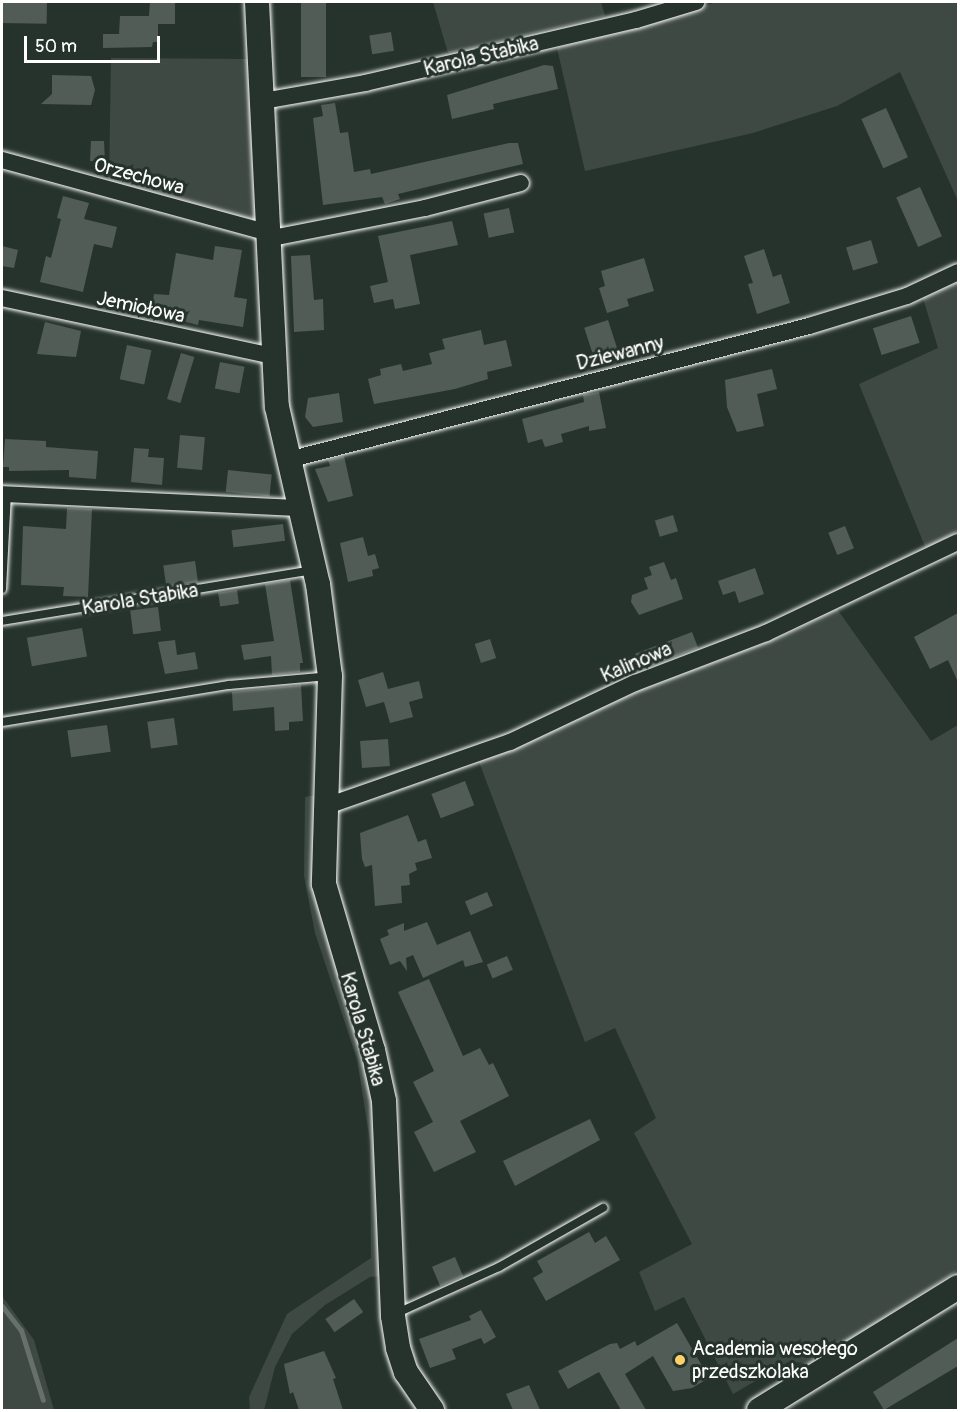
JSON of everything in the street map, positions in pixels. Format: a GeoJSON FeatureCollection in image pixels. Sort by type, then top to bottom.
{"type":"FeatureCollection","features":[{"type":"Feature","properties":{"kind":"street","name":"Karola Stabika"},"geometry":{"type":"LineString","coordinates":[[257,2],[263,101],[272,356],[288,460],[315,570],[330,676],[324,807],[327,905],[373,1050],[384,1101],[393,1316],[406,1372],[432,1410]]}},
{"type":"Feature","properties":{"kind":"street","name":"Karola Stabika"},"geometry":{"type":"LineString","coordinates":[[263,101],[376,81],[636,20],[696,2]]}},
{"type":"Feature","properties":{"kind":"street","name":"Orzechowa"},"geometry":{"type":"LineString","coordinates":[[2,160],[267,235]]}},
{"type":"Feature","properties":{"kind":"street"},"geometry":{"type":"LineString","coordinates":[[267,235],[425,208],[521,183]]}},
{"type":"Feature","properties":{"kind":"street","name":"Dziewanny"},"geometry":{"type":"LineString","coordinates":[[288,460],[810,326],[907,296],[958,272]]}},
{"type":"Feature","properties":{"kind":"street","name":"Jemiołowa"},"geometry":{"type":"LineString","coordinates":[[2,298],[272,356]]}},
{"type":"Feature","properties":{"kind":"street"},"geometry":{"type":"LineString","coordinates":[[4,494],[300,508]]}},
{"type":"Feature","properties":{"kind":"street","name":"Kalinowa"},"geometry":{"type":"LineString","coordinates":[[324,807],[510,742],[635,683],[766,633],[958,542]]}},
{"type":"Feature","properties":{"kind":"street"},"geometry":{"type":"LineString","coordinates":[[759,1410],[958,1287]]}},
{"type":"Feature","properties":{"kind":"lane"},"geometry":{"type":"LineString","coordinates":[[2,589],[4,494]]}},
{"type":"Feature","properties":{"kind":"lane","name":"Karola Stabika"},"geometry":{"type":"LineString","coordinates":[[2,621],[315,570]]}},
{"type":"Feature","properties":{"kind":"lane"},"geometry":{"type":"LineString","coordinates":[[2,722],[229,685],[330,676]]}},
{"type":"Feature","properties":{"kind":"lane"},"geometry":{"type":"LineString","coordinates":[[393,1316],[500,1267],[603,1209]]}},
{"type":"Feature","properties":{"kind":"shaded area"},"geometry":{"type":"Polygon","coordinates":[[[433,2],[601,2],[605,16],[448,53],[433,2]]]}},
{"type":"Feature","properties":{"kind":"shaded area"},"geometry":{"type":"Polygon","coordinates":[[[717,2],[958,2],[958,201],[900,72],[837,106],[753,133],[585,171],[557,48],[717,2]]]}},
{"type":"Feature","properties":{"kind":"shaded area"},"geometry":{"type":"Polygon","coordinates":[[[111,58],[250,59],[257,223],[109,183],[111,58]]]}},
{"type":"Feature","properties":{"kind":"shaded area"},"geometry":{"type":"Polygon","coordinates":[[[958,281],[958,531],[926,549],[859,384],[938,348],[923,298],[958,281]]]}},
{"type":"Feature","properties":{"kind":"shaded area"},"geometry":{"type":"Polygon","coordinates":[[[837,609],[931,741],[958,725],[958,1270],[812,1363],[788,1362],[733,1394],[684,1297],[655,1311],[639,1272],[692,1244],[634,1133],[656,1118],[615,1028],[585,1042],[479,762],[643,689],[780,637],[837,609]]]}},
{"type":"Feature","properties":{"kind":"shaded area"},"geometry":{"type":"Polygon","coordinates":[[[317,795],[316,895],[329,945],[360,1033],[376,1115],[382,1276],[370,1277],[325,1305],[292,1334],[275,1367],[264,1410],[250,1410],[249,1397],[287,1314],[371,1258],[370,1141],[357,1059],[315,933],[304,876],[305,797],[317,795]]]}},
{"type":"Feature","properties":{"kind":"shaded area"},"geometry":{"type":"Polygon","coordinates":[[[2,1296],[34,1340],[54,1410],[2,1410],[2,1296]]]}},
{"type":"Feature","properties":{"kind":"building"},"geometry":{"type":"Polygon","coordinates":[[[2,2],[47,3],[47,24],[2,23],[2,2]]]}},
{"type":"Feature","properties":{"kind":"building"},"geometry":{"type":"Polygon","coordinates":[[[150,2],[175,2],[175,24],[158,24],[158,42],[153,42],[152,47],[103,48],[103,34],[119,34],[120,16],[149,16],[150,2]]]}},
{"type":"Feature","properties":{"kind":"building"},"geometry":{"type":"Polygon","coordinates":[[[301,2],[326,2],[326,77],[301,77],[301,2]]]}},
{"type":"Feature","properties":{"kind":"building"},"geometry":{"type":"Polygon","coordinates":[[[391,32],[394,51],[372,54],[369,35],[391,32]]]}},
{"type":"Feature","properties":{"kind":"building"},"geometry":{"type":"Polygon","coordinates":[[[544,65],[553,66],[558,89],[493,104],[494,109],[452,119],[447,95],[544,65]]]}},
{"type":"Feature","properties":{"kind":"building"},"geometry":{"type":"Polygon","coordinates":[[[52,75],[91,76],[95,90],[91,105],[41,104],[52,94],[52,75]]]}},
{"type":"Feature","properties":{"kind":"building"},"geometry":{"type":"Polygon","coordinates":[[[335,103],[340,133],[348,132],[354,172],[370,169],[371,174],[509,143],[518,143],[523,164],[398,194],[400,199],[385,204],[382,197],[323,205],[313,118],[323,116],[321,105],[335,103]]]}},
{"type":"Feature","properties":{"kind":"building"},"geometry":{"type":"Polygon","coordinates":[[[886,108],[908,157],[883,168],[861,119],[886,108]]]}},
{"type":"Feature","properties":{"kind":"building"},"geometry":{"type":"Polygon","coordinates":[[[91,141],[104,141],[105,162],[90,161],[91,141]]]}},
{"type":"Feature","properties":{"kind":"building"},"geometry":{"type":"Polygon","coordinates":[[[920,187],[942,236],[918,247],[896,198],[920,187]]]}},
{"type":"Feature","properties":{"kind":"building"},"geometry":{"type":"Polygon","coordinates":[[[63,196],[89,203],[84,219],[117,227],[112,248],[94,244],[83,292],[40,282],[46,256],[51,258],[61,219],[57,218],[63,196]]]}},
{"type":"Feature","properties":{"kind":"building"},"geometry":{"type":"Polygon","coordinates":[[[509,208],[514,232],[489,238],[484,213],[509,208]]]}},
{"type":"Feature","properties":{"kind":"building"},"geometry":{"type":"Polygon","coordinates":[[[452,221],[458,245],[410,255],[420,304],[395,309],[393,299],[374,303],[370,286],[388,282],[378,236],[452,221]]]}},
{"type":"Feature","properties":{"kind":"building"},"geometry":{"type":"Polygon","coordinates":[[[871,240],[878,263],[853,271],[846,248],[871,240]]]}},
{"type":"Feature","properties":{"kind":"building"},"geometry":{"type":"Polygon","coordinates":[[[2,246],[18,250],[14,268],[2,266],[2,246]]]}},
{"type":"Feature","properties":{"kind":"building"},"geometry":{"type":"Polygon","coordinates":[[[215,246],[242,250],[234,297],[247,299],[243,327],[199,320],[198,325],[151,313],[154,294],[169,295],[176,253],[213,260],[215,246]]]}},
{"type":"Feature","properties":{"kind":"building"},"geometry":{"type":"Polygon","coordinates":[[[764,249],[773,277],[781,274],[790,303],[757,314],[748,284],[753,283],[744,256],[764,249]]]}},
{"type":"Feature","properties":{"kind":"building"},"geometry":{"type":"Polygon","coordinates":[[[310,255],[314,300],[323,299],[324,330],[294,332],[291,256],[310,255]]]}},
{"type":"Feature","properties":{"kind":"building"},"geometry":{"type":"Polygon","coordinates":[[[644,258],[654,291],[627,299],[629,306],[607,313],[599,288],[605,286],[601,271],[644,258]]]}},
{"type":"Feature","properties":{"kind":"building"},"geometry":{"type":"Polygon","coordinates":[[[911,316],[920,343],[882,355],[873,328],[911,316]]]}},
{"type":"Feature","properties":{"kind":"building"},"geometry":{"type":"Polygon","coordinates":[[[608,320],[618,351],[594,359],[584,328],[608,320]]]}},
{"type":"Feature","properties":{"kind":"building"},"geometry":{"type":"Polygon","coordinates":[[[45,322],[81,331],[76,357],[37,354],[45,322]]]}},
{"type":"Feature","properties":{"kind":"building"},"geometry":{"type":"Polygon","coordinates":[[[481,330],[484,345],[506,340],[512,366],[487,372],[488,379],[455,389],[374,404],[368,379],[381,375],[380,369],[401,364],[403,371],[432,364],[429,353],[445,349],[442,339],[481,330]]]}},
{"type":"Feature","properties":{"kind":"building"},"geometry":{"type":"Polygon","coordinates":[[[127,345],[151,350],[144,384],[120,379],[127,345]]]}},
{"type":"Feature","properties":{"kind":"building"},"geometry":{"type":"Polygon","coordinates":[[[181,353],[194,357],[180,403],[167,399],[181,353]]]}},
{"type":"Feature","properties":{"kind":"building"},"geometry":{"type":"Polygon","coordinates":[[[220,362],[245,367],[239,393],[215,389],[220,362]]]}},
{"type":"Feature","properties":{"kind":"building"},"geometry":{"type":"Polygon","coordinates":[[[772,369],[777,389],[757,394],[764,426],[737,432],[727,407],[725,380],[772,369]]]}},
{"type":"Feature","properties":{"kind":"building"},"geometry":{"type":"Polygon","coordinates":[[[599,392],[606,428],[589,431],[589,426],[561,434],[563,442],[545,447],[542,439],[528,443],[522,419],[584,402],[583,395],[599,392]]]}},
{"type":"Feature","properties":{"kind":"building"},"geometry":{"type":"Polygon","coordinates":[[[339,393],[343,422],[313,427],[305,417],[308,398],[339,393]]]}},
{"type":"Feature","properties":{"kind":"building"},"geometry":{"type":"Polygon","coordinates":[[[180,435],[205,437],[202,470],[177,468],[180,435]]]}},
{"type":"Feature","properties":{"kind":"building"},"geometry":{"type":"Polygon","coordinates":[[[5,439],[46,441],[46,447],[98,451],[96,479],[69,477],[69,470],[9,471],[9,467],[3,467],[5,439]]]}},
{"type":"Feature","properties":{"kind":"building"},"geometry":{"type":"Polygon","coordinates":[[[134,448],[149,449],[148,457],[164,458],[162,485],[131,482],[134,448]]]}},
{"type":"Feature","properties":{"kind":"building"},"geometry":{"type":"Polygon","coordinates":[[[344,456],[353,496],[328,502],[315,469],[330,466],[328,460],[344,456]]]}},
{"type":"Feature","properties":{"kind":"building"},"geometry":{"type":"Polygon","coordinates":[[[228,470],[272,475],[269,496],[226,492],[228,470]]]}},
{"type":"Feature","properties":{"kind":"building"},"geometry":{"type":"Polygon","coordinates":[[[67,508],[92,509],[88,597],[63,596],[64,587],[21,585],[23,526],[66,529],[67,508]]]}},
{"type":"Feature","properties":{"kind":"building"},"geometry":{"type":"Polygon","coordinates":[[[673,515],[678,531],[660,537],[655,521],[673,515]]]}},
{"type":"Feature","properties":{"kind":"building"},"geometry":{"type":"Polygon","coordinates":[[[283,524],[285,541],[233,547],[231,530],[283,524]]]}},
{"type":"Feature","properties":{"kind":"building"},"geometry":{"type":"Polygon","coordinates":[[[845,526],[854,548],[837,555],[828,533],[845,526]]]}},
{"type":"Feature","properties":{"kind":"building"},"geometry":{"type":"Polygon","coordinates":[[[363,537],[368,556],[375,554],[379,568],[372,570],[373,576],[348,582],[340,543],[363,537]]]}},
{"type":"Feature","properties":{"kind":"building"},"geometry":{"type":"Polygon","coordinates":[[[195,561],[198,582],[166,586],[163,565],[195,561]]]}},
{"type":"Feature","properties":{"kind":"building"},"geometry":{"type":"Polygon","coordinates":[[[664,562],[671,580],[676,578],[683,599],[639,615],[631,602],[632,595],[648,589],[644,578],[652,575],[649,567],[664,562]]]}},
{"type":"Feature","properties":{"kind":"building"},"geometry":{"type":"Polygon","coordinates":[[[755,568],[764,594],[739,603],[735,591],[723,595],[718,581],[755,568]]]}},
{"type":"Feature","properties":{"kind":"building"},"geometry":{"type":"Polygon","coordinates":[[[290,580],[303,663],[300,663],[300,672],[272,675],[271,656],[244,660],[241,645],[274,641],[265,584],[290,580]]]}},
{"type":"Feature","properties":{"kind":"building"},"geometry":{"type":"Polygon","coordinates":[[[237,590],[239,604],[220,607],[218,593],[237,590]]]}},
{"type":"Feature","properties":{"kind":"building"},"geometry":{"type":"Polygon","coordinates":[[[158,607],[161,631],[133,634],[130,610],[158,607]]]}},
{"type":"Feature","properties":{"kind":"building"},"geometry":{"type":"Polygon","coordinates":[[[958,613],[958,682],[948,660],[930,669],[914,637],[958,613]]]}},
{"type":"Feature","properties":{"kind":"building"},"geometry":{"type":"Polygon","coordinates":[[[82,628],[87,657],[32,666],[27,638],[82,628]]]}},
{"type":"Feature","properties":{"kind":"building"},"geometry":{"type":"Polygon","coordinates":[[[692,632],[698,648],[641,670],[635,654],[692,632]]]}},
{"type":"Feature","properties":{"kind":"building"},"geometry":{"type":"Polygon","coordinates":[[[490,639],[496,658],[481,663],[475,644],[490,639]]]}},
{"type":"Feature","properties":{"kind":"building"},"geometry":{"type":"Polygon","coordinates":[[[175,640],[177,655],[195,652],[198,669],[165,674],[158,642],[175,640]]]}},
{"type":"Feature","properties":{"kind":"building"},"geometry":{"type":"Polygon","coordinates":[[[383,672],[388,689],[419,681],[423,698],[409,702],[413,717],[390,723],[384,702],[366,707],[358,680],[383,672]]]}},
{"type":"Feature","properties":{"kind":"building"},"geometry":{"type":"Polygon","coordinates":[[[301,685],[303,721],[289,722],[289,730],[275,731],[274,707],[233,711],[232,692],[301,685]]]}},
{"type":"Feature","properties":{"kind":"building"},"geometry":{"type":"Polygon","coordinates":[[[174,718],[178,745],[151,748],[147,722],[174,718]]]}},
{"type":"Feature","properties":{"kind":"building"},"geometry":{"type":"Polygon","coordinates":[[[107,725],[111,752],[71,757],[67,731],[107,725]]]}},
{"type":"Feature","properties":{"kind":"building"},"geometry":{"type":"Polygon","coordinates":[[[388,739],[390,766],[362,768],[360,741],[388,739]]]}},
{"type":"Feature","properties":{"kind":"building"},"geometry":{"type":"Polygon","coordinates":[[[465,781],[474,805],[441,818],[431,794],[465,781]]]}},
{"type":"Feature","properties":{"kind":"building"},"geometry":{"type":"Polygon","coordinates":[[[408,815],[418,842],[426,839],[432,858],[415,863],[417,870],[409,874],[410,885],[401,886],[402,903],[375,906],[372,865],[365,867],[362,859],[360,833],[408,815]]]}},
{"type":"Feature","properties":{"kind":"building"},"geometry":{"type":"Polygon","coordinates":[[[487,892],[493,906],[471,915],[465,901],[487,892]]]}},
{"type":"Feature","properties":{"kind":"building"},"geometry":{"type":"Polygon","coordinates":[[[427,922],[437,945],[470,931],[483,962],[465,967],[463,960],[423,978],[413,955],[406,958],[407,971],[400,961],[390,965],[380,939],[389,935],[387,930],[404,923],[404,931],[427,922]]]}},
{"type":"Feature","properties":{"kind":"building"},"geometry":{"type":"Polygon","coordinates":[[[507,956],[513,970],[493,978],[487,965],[507,956]]]}},
{"type":"Feature","properties":{"kind":"building"},"geometry":{"type":"Polygon","coordinates":[[[429,979],[463,1056],[480,1048],[489,1065],[493,1063],[509,1096],[460,1121],[476,1152],[434,1172],[414,1132],[433,1122],[413,1082],[434,1071],[398,992],[429,979]]]}},
{"type":"Feature","properties":{"kind":"building"},"geometry":{"type":"Polygon","coordinates":[[[590,1119],[600,1140],[515,1186],[503,1161],[590,1119]]]}},
{"type":"Feature","properties":{"kind":"building"},"geometry":{"type":"Polygon","coordinates":[[[589,1232],[595,1243],[606,1236],[620,1260],[546,1301],[533,1278],[543,1272],[537,1261],[589,1232]]]}},
{"type":"Feature","properties":{"kind":"building"},"geometry":{"type":"Polygon","coordinates":[[[455,1257],[463,1276],[440,1286],[432,1267],[455,1257]]]}},
{"type":"Feature","properties":{"kind":"building"},"geometry":{"type":"Polygon","coordinates":[[[354,1299],[363,1312],[335,1332],[325,1319],[354,1299]]]}},
{"type":"Feature","properties":{"kind":"building"},"geometry":{"type":"Polygon","coordinates":[[[481,1310],[496,1337],[484,1344],[481,1338],[452,1349],[456,1359],[430,1368],[419,1339],[471,1320],[469,1316],[481,1310]]]}},
{"type":"Feature","properties":{"kind":"building"},"geometry":{"type":"Polygon","coordinates":[[[677,1323],[709,1378],[692,1388],[673,1391],[653,1356],[625,1374],[646,1410],[621,1410],[599,1372],[568,1389],[558,1371],[610,1344],[617,1343],[620,1349],[635,1341],[637,1346],[677,1323]]]}},
{"type":"Feature","properties":{"kind":"building"},"geometry":{"type":"Polygon","coordinates":[[[958,1338],[958,1366],[884,1410],[873,1392],[958,1338]]]}},
{"type":"Feature","properties":{"kind":"building"},"geometry":{"type":"Polygon","coordinates":[[[324,1351],[336,1378],[333,1379],[343,1410],[299,1410],[293,1392],[290,1394],[284,1364],[324,1351]]]}},
{"type":"Feature","properties":{"kind":"building"},"geometry":{"type":"Polygon","coordinates":[[[529,1385],[540,1410],[513,1410],[506,1394],[529,1385]]]}},
{"type":"Feature","properties":{"kind":"waterway"},"geometry":{"type":"LineString","coordinates":[[2,1306],[21,1330],[43,1400]]}},
{"type":"Feature","properties":{"kind":"place","name":"Academia wesołego przedszkolaka"},"geometry":{"type":"Point","coordinates":[680,1360]}}]}
